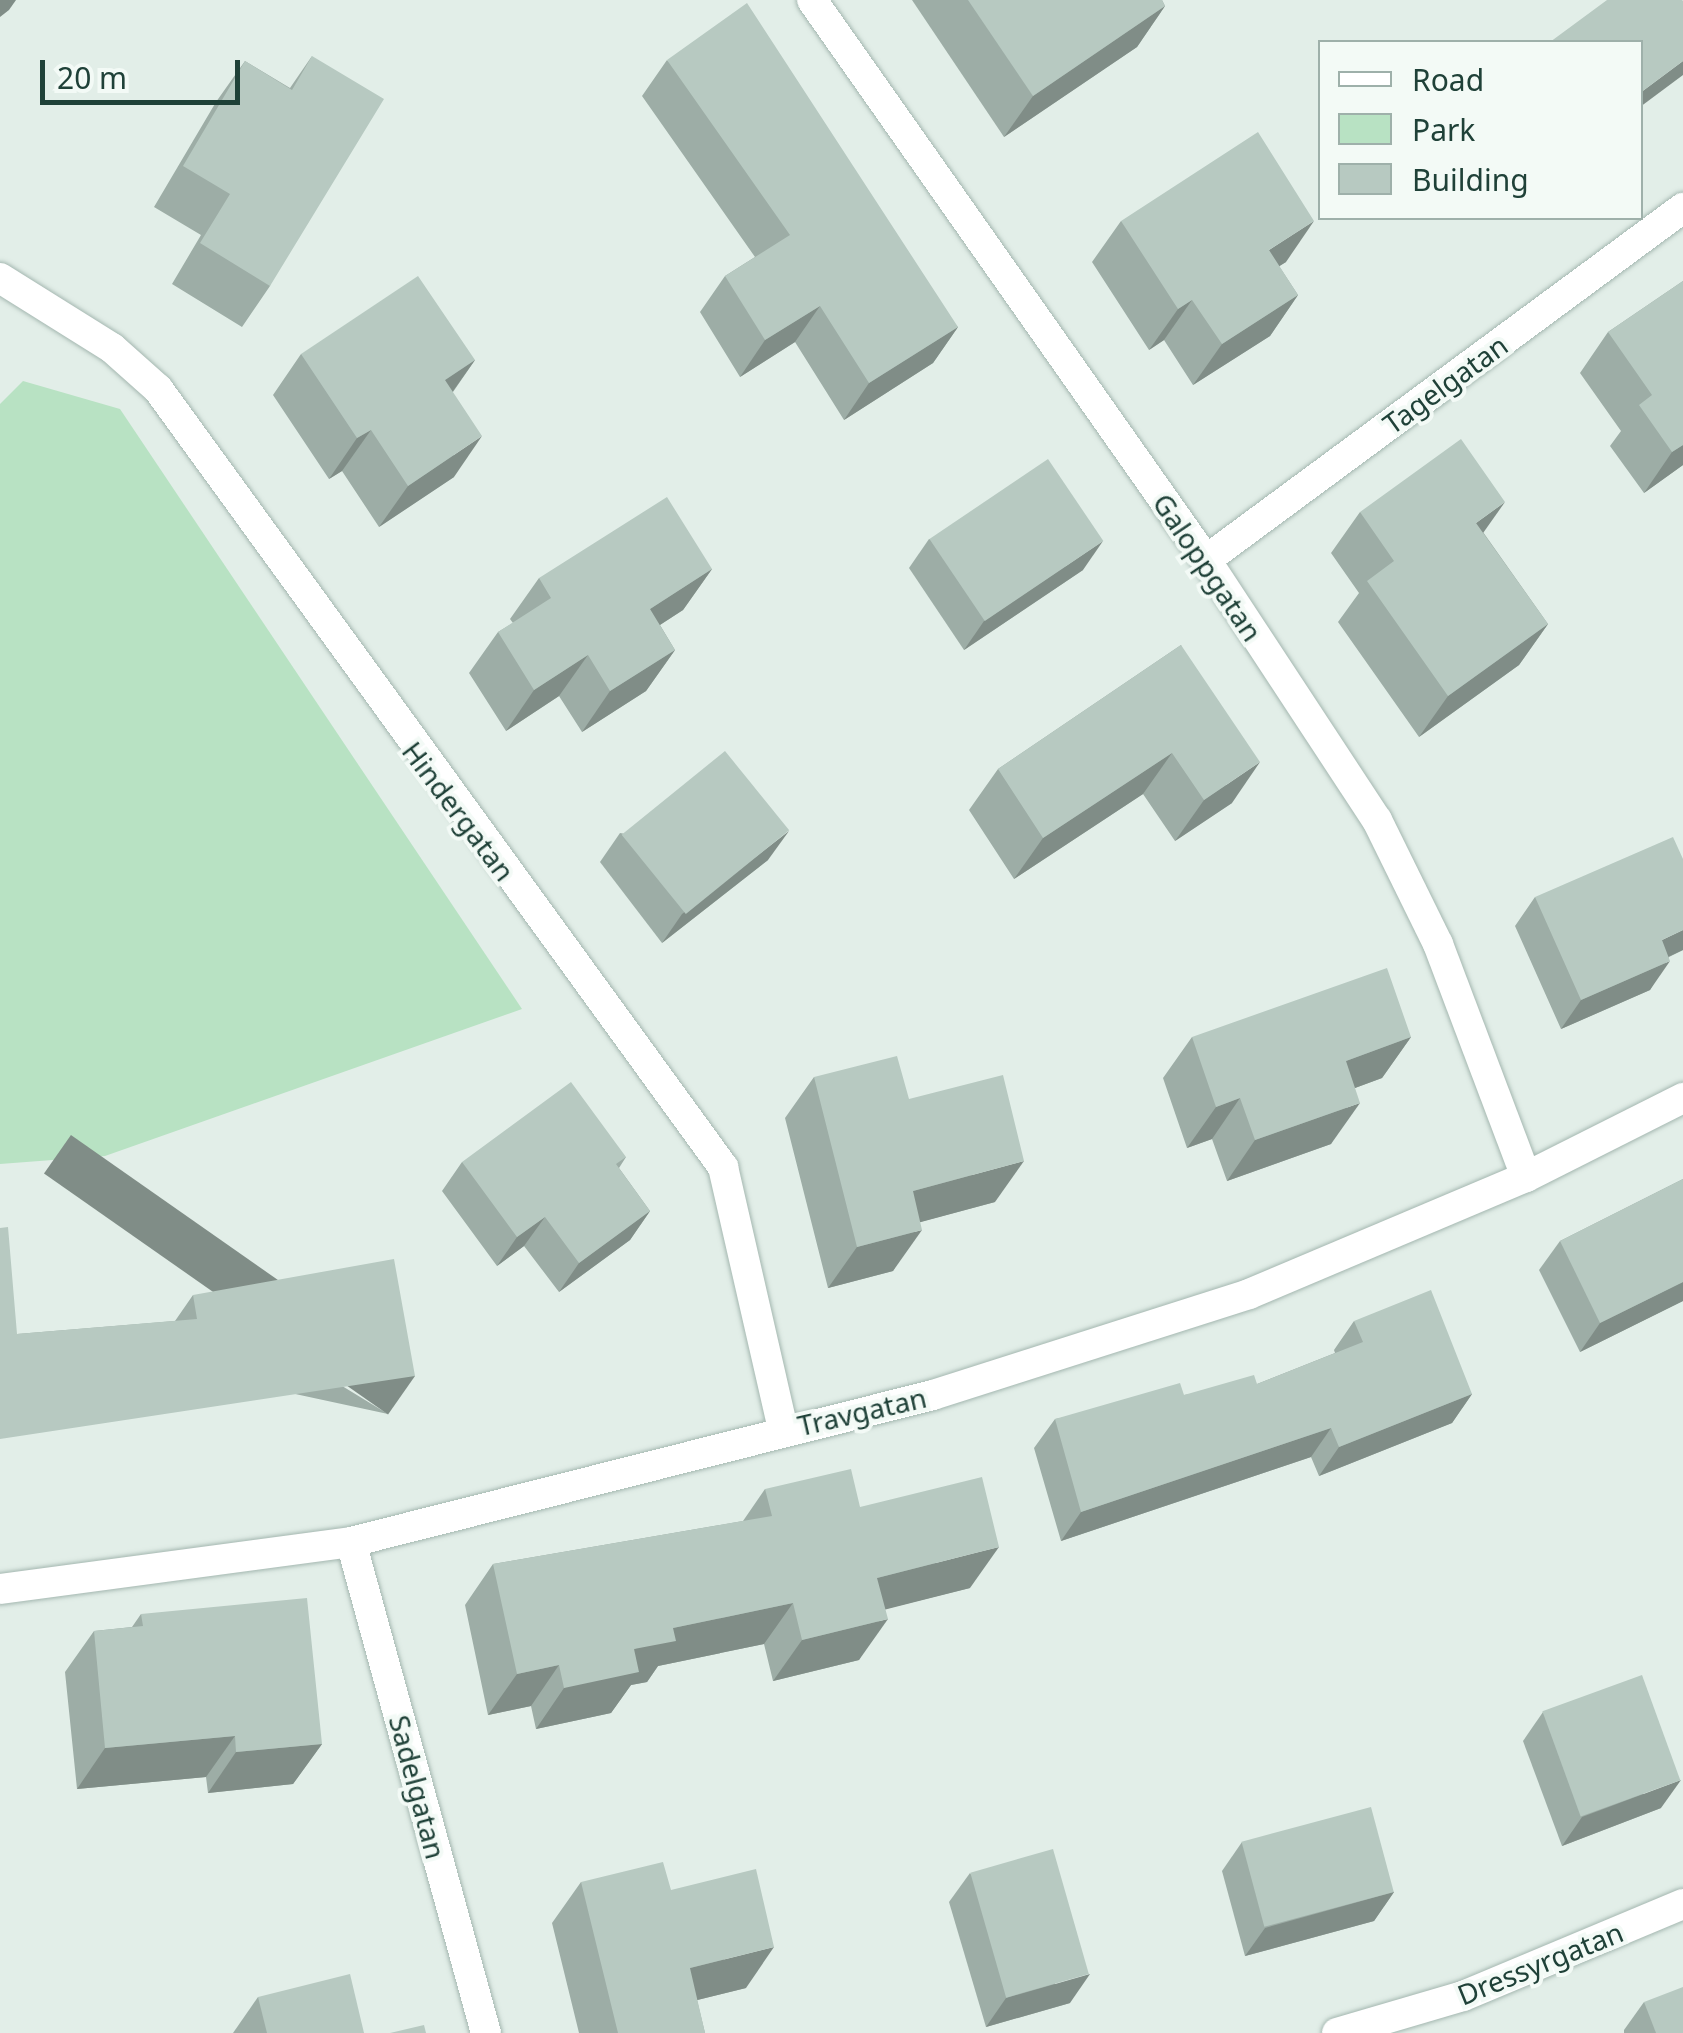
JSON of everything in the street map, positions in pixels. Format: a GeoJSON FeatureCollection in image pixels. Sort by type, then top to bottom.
{"type":"FeatureCollection","features":[{"type":"Feature","properties":{"kind":"street","name":"Galoppgatan"},"geometry":{"type":"LineString","coordinates":[[812,0],[1206,560],[1376,820],[1438,944],[1526,1177]]}},
{"type":"Feature","properties":{"kind":"street","name":"Tagelgatan"},"geometry":{"type":"LineString","coordinates":[[1206,560],[1683,208]]}},
{"type":"Feature","properties":{"kind":"street","name":"Hindergatan"},"geometry":{"type":"LineString","coordinates":[[0,278],[112,348],[158,389],[723,1167],[782,1430]]}},
{"type":"Feature","properties":{"kind":"street","name":"Travgatan"},"geometry":{"type":"LineString","coordinates":[[0,1588],[351,1542],[782,1430],[933,1395],[1249,1294],[1526,1177],[1683,1098]]}},
{"type":"Feature","properties":{"kind":"street","name":"Sadelgatan"},"geometry":{"type":"LineString","coordinates":[[351,1542],[486,2033]]}},
{"type":"Feature","properties":{"kind":"street","name":"Dressyrgatan"},"geometry":{"type":"LineString","coordinates":[[1337,2033],[1462,1996],[1683,1904]]}},
{"type":"Feature","properties":{"kind":"green space"},"geometry":{"type":"Polygon","coordinates":[[[23,381],[120,409],[522,1009],[105,1156],[0,1164],[0,404],[23,381]]]}},
{"type":"Feature","properties":{"kind":"building"},"geometry":{"type":"Polygon","coordinates":[[[968,0],[1162,0],[1165,6],[1033,96],[968,0]]]}},
{"type":"Feature","properties":{"kind":"building"},"geometry":{"type":"Polygon","coordinates":[[[1607,0],[1683,1],[1683,61],[1643,91],[1643,40],[1553,40],[1607,0]]]}},
{"type":"Feature","properties":{"kind":"building"},"geometry":{"type":"Polygon","coordinates":[[[747,3],[958,327],[869,383],[820,306],[765,340],[725,276],[790,235],[667,60],[747,3]]]}},
{"type":"Feature","properties":{"kind":"building"},"geometry":{"type":"Polygon","coordinates":[[[312,56],[384,99],[270,286],[200,243],[230,194],[183,166],[245,61],[292,90],[312,56]]]}},
{"type":"Feature","properties":{"kind":"building"},"geometry":{"type":"Polygon","coordinates":[[[1258,132],[1314,221],[1269,250],[1298,295],[1222,344],[1192,300],[1178,309],[1121,221],[1258,132]]]}},
{"type":"Feature","properties":{"kind":"building"},"geometry":{"type":"Polygon","coordinates":[[[418,276],[475,360],[445,380],[482,436],[408,486],[371,430],[357,438],[301,354],[418,276]]]}},
{"type":"Feature","properties":{"kind":"building"},"geometry":{"type":"Polygon","coordinates":[[[1683,281],[1683,445],[1672,452],[1639,405],[1652,395],[1608,332],[1683,281]]]}},
{"type":"Feature","properties":{"kind":"building"},"geometry":{"type":"Polygon","coordinates":[[[1461,439],[1505,502],[1476,523],[1548,624],[1448,696],[1367,581],[1394,561],[1360,512],[1461,439]]]}},
{"type":"Feature","properties":{"kind":"building"},"geometry":{"type":"Polygon","coordinates":[[[1048,459],[1103,541],[985,621],[929,539],[1048,459]]]}},
{"type":"Feature","properties":{"kind":"building"},"geometry":{"type":"Polygon","coordinates":[[[667,497],[712,569],[650,609],[675,650],[610,691],[588,655],[534,690],[498,632],[551,598],[539,578],[667,497]]]}},
{"type":"Feature","properties":{"kind":"building"},"geometry":{"type":"Polygon","coordinates":[[[1181,645],[1260,762],[1204,800],[1172,753],[1043,838],[998,769],[1181,645]]]}},
{"type":"Feature","properties":{"kind":"building"},"geometry":{"type":"Polygon","coordinates":[[[725,751],[789,830],[686,914],[622,835],[725,751]]]}},
{"type":"Feature","properties":{"kind":"building"},"geometry":{"type":"Polygon","coordinates":[[[1673,837],[1683,859],[1683,930],[1662,940],[1670,961],[1581,1000],[1535,897],[1673,837]]]}},
{"type":"Feature","properties":{"kind":"building"},"geometry":{"type":"Polygon","coordinates":[[[1387,968],[1411,1037],[1346,1061],[1360,1103],[1255,1140],[1240,1098],[1216,1107],[1192,1037],[1387,968]]]}},
{"type":"Feature","properties":{"kind":"building"},"geometry":{"type":"Polygon","coordinates":[[[897,1056],[909,1099],[1003,1075],[1024,1161],[913,1191],[922,1230],[857,1247],[814,1077],[897,1056]]]}},
{"type":"Feature","properties":{"kind":"building"},"geometry":{"type":"Polygon","coordinates":[[[571,1082],[626,1157],[616,1164],[650,1211],[579,1263],[545,1217],[517,1237],[462,1162],[571,1082]]]}},
{"type":"Feature","properties":{"kind":"building"},"geometry":{"type":"Polygon","coordinates":[[[1683,1179],[1683,1282],[1600,1323],[1560,1241],[1683,1179]]]}},
{"type":"Feature","properties":{"kind":"building"},"geometry":{"type":"Polygon","coordinates":[[[8,1227],[17,1334],[197,1319],[193,1295],[394,1259],[415,1376],[0,1439],[0,1228],[8,1227]]]}},
{"type":"Feature","properties":{"kind":"building"},"geometry":{"type":"Polygon","coordinates":[[[1431,1290],[1472,1394],[1339,1447],[1331,1428],[1081,1512],[1055,1419],[1180,1383],[1184,1395],[1254,1375],[1257,1384],[1363,1342],[1354,1321],[1431,1290]]]}},
{"type":"Feature","properties":{"kind":"building"},"geometry":{"type":"Polygon","coordinates":[[[851,1469],[860,1507],[982,1477],[999,1547],[877,1578],[888,1619],[802,1640],[793,1603],[673,1628],[676,1641],[634,1649],[639,1672],[564,1688],[559,1665],[517,1674],[493,1564],[772,1516],[765,1489],[851,1469]]]}},
{"type":"Feature","properties":{"kind":"building"},"geometry":{"type":"Polygon","coordinates":[[[307,1598],[322,1744],[236,1752],[235,1736],[105,1748],[94,1631],[143,1626],[141,1614],[307,1598]]]}},
{"type":"Feature","properties":{"kind":"building"},"geometry":{"type":"Polygon","coordinates":[[[1642,1675],[1680,1780],[1581,1816],[1542,1711],[1642,1675]]]}},
{"type":"Feature","properties":{"kind":"building"},"geometry":{"type":"Polygon","coordinates":[[[1371,1807],[1394,1892],[1264,1927],[1242,1842],[1371,1807]]]}},
{"type":"Feature","properties":{"kind":"building"},"geometry":{"type":"Polygon","coordinates":[[[1053,1849],[1089,1974],[1006,1998],[970,1873],[1053,1849]]]}},
{"type":"Feature","properties":{"kind":"building"},"geometry":{"type":"Polygon","coordinates":[[[663,1862],[671,1890],[756,1869],[774,1947],[690,1968],[705,2033],[618,2033],[581,1882],[663,1862]]]}},
{"type":"Feature","properties":{"kind":"building"},"geometry":{"type":"Polygon","coordinates":[[[350,1974],[364,2033],[267,2033],[258,1997],[350,1974]]]}},
{"type":"Feature","properties":{"kind":"building"},"geometry":{"type":"Polygon","coordinates":[[[1683,1987],[1683,2033],[1656,2033],[1644,2002],[1683,1987]]]}},
{"type":"Feature","properties":{"kind":"building"},"geometry":{"type":"Polygon","coordinates":[[[424,2025],[426,2033],[390,2033],[424,2025]]]}}]}
